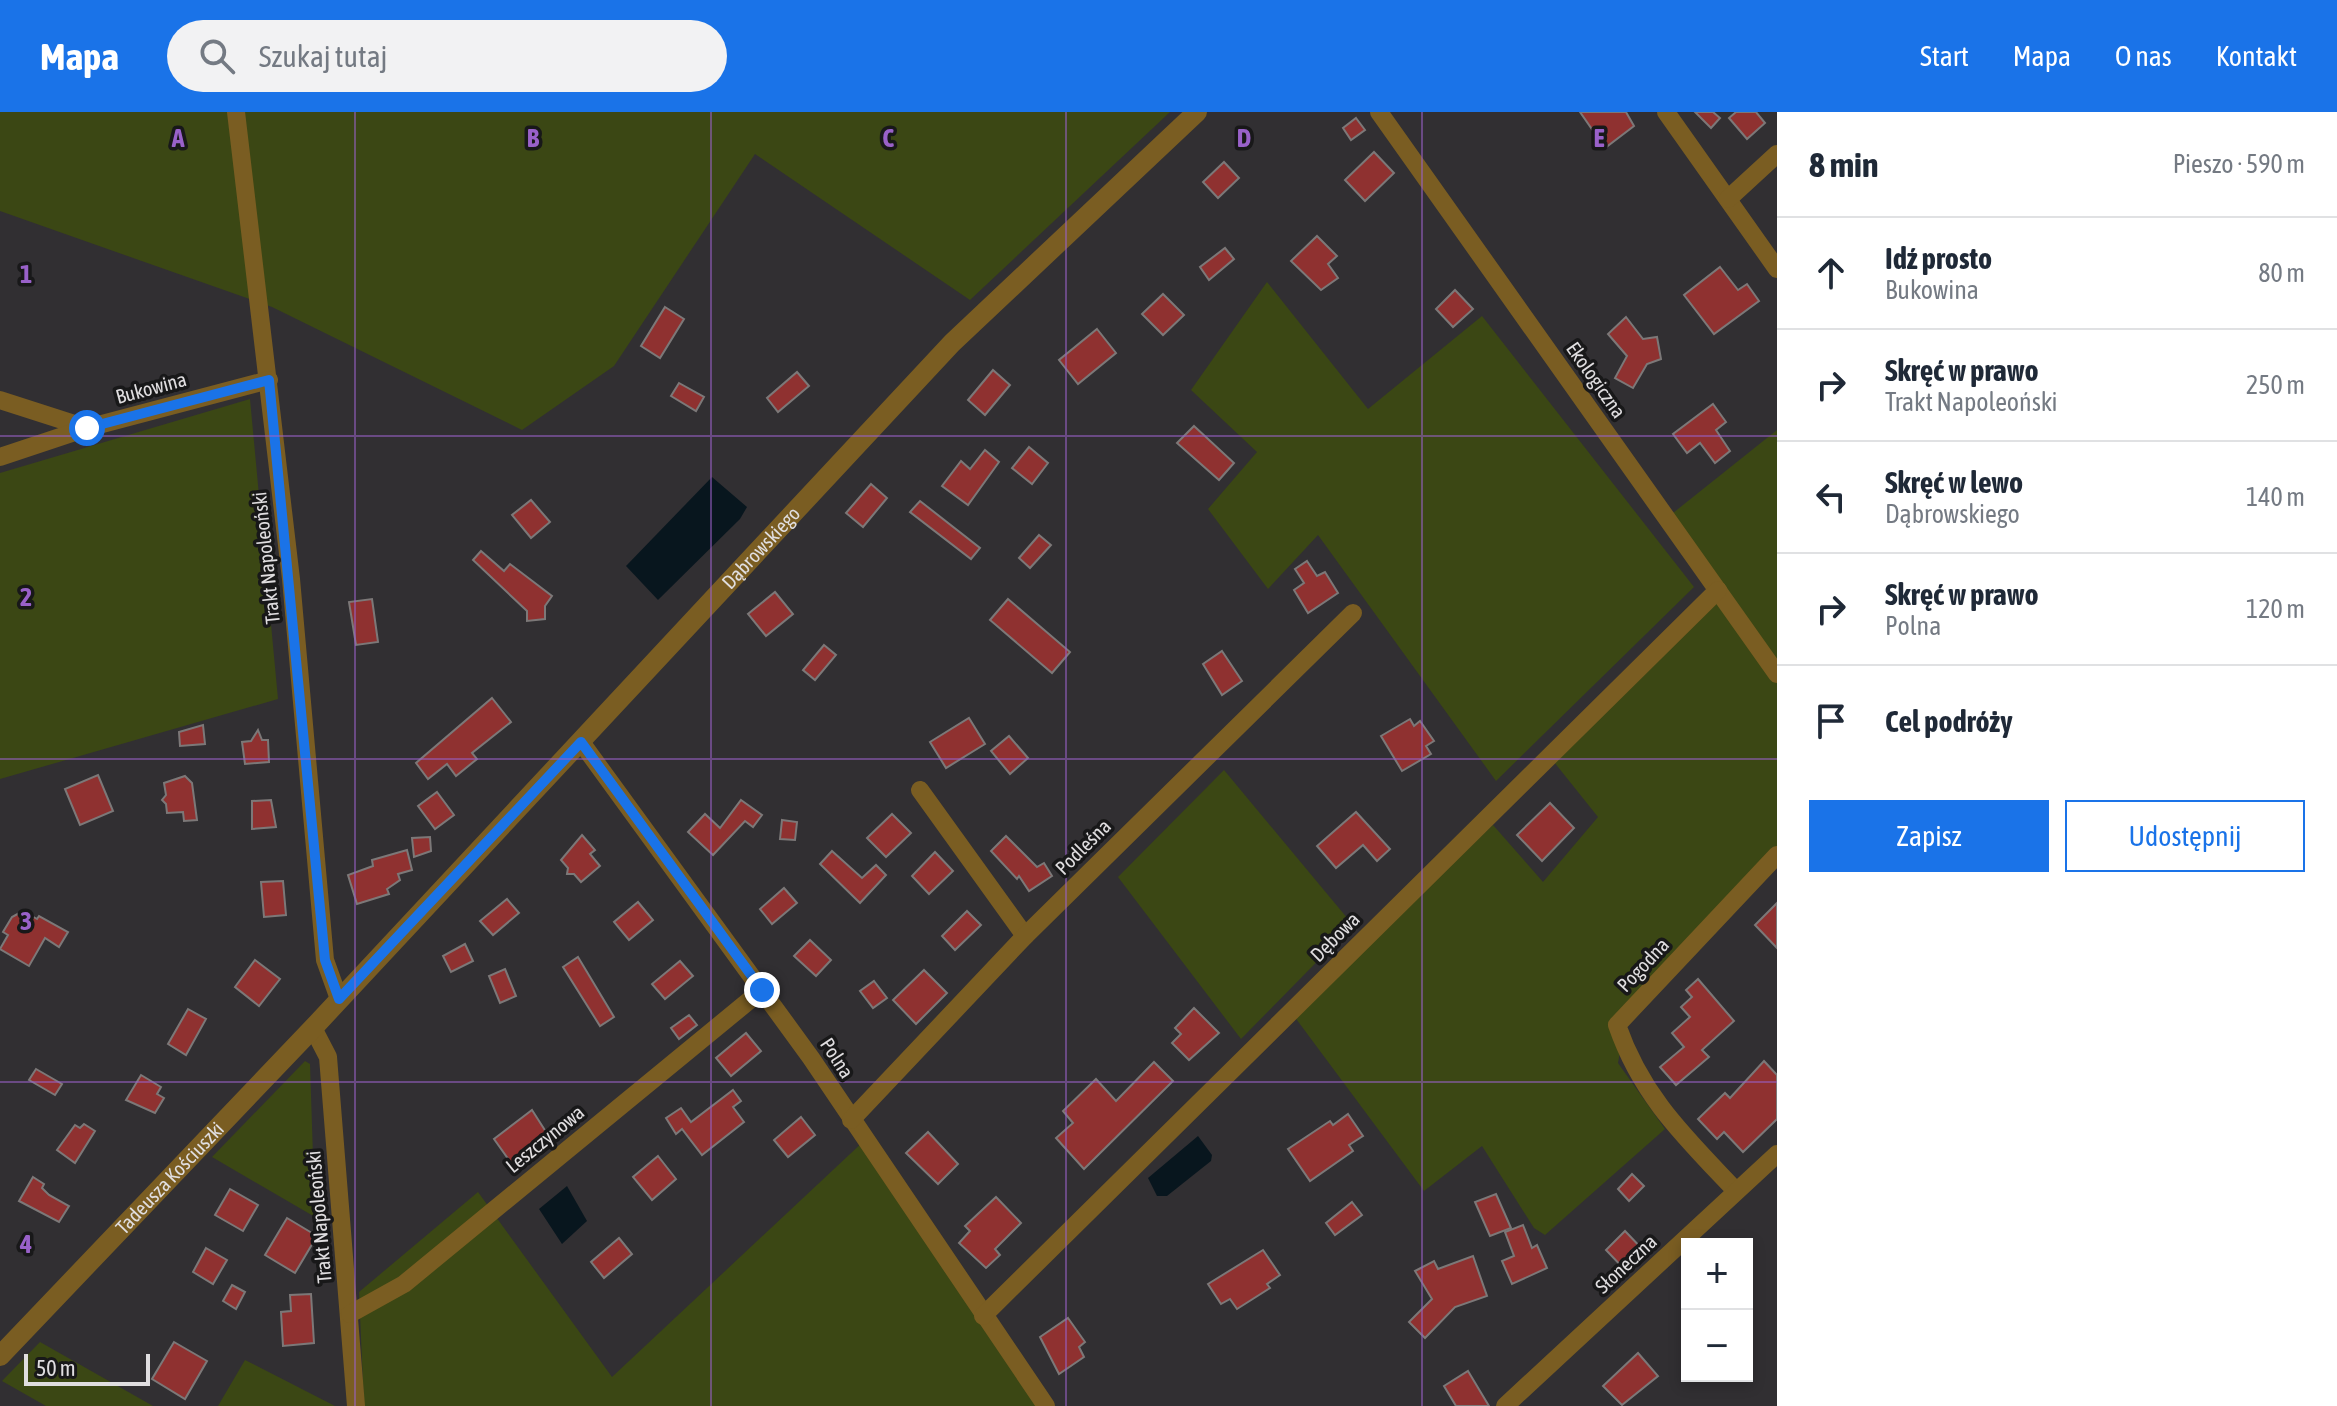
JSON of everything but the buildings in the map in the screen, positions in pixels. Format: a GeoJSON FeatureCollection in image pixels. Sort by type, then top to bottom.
{"type":"FeatureCollection","features":[{"type":"Feature","properties":{"kind":"street","name":"Trakt Napoleoński"},"geometry":{"type":"LineString","coordinates":[[236,112],[269,380],[325,960],[339,999]]}},
{"type":"Feature","properties":{"kind":"street","name":"Dąbrowskiego"},"geometry":{"type":"LineString","coordinates":[[339,999],[952,343],[1197,112]]}},
{"type":"Feature","properties":{"kind":"street","name":"Ekologiczna"},"geometry":{"type":"LineString","coordinates":[[1379,112],[1777,674]]}},
{"type":"Feature","properties":{"kind":"street"},"geometry":{"type":"LineString","coordinates":[[1666,112],[1777,269]]}},
{"type":"Feature","properties":{"kind":"street"},"geometry":{"type":"LineString","coordinates":[[1728,199],[1777,154]]}},
{"type":"Feature","properties":{"kind":"street","name":"Bukowina"},"geometry":{"type":"LineString","coordinates":[[0,457],[87,428],[269,380]]}},
{"type":"Feature","properties":{"kind":"street"},"geometry":{"type":"LineString","coordinates":[[0,400],[87,428]]}},
{"type":"Feature","properties":{"kind":"street","name":"Dębowa"},"geometry":{"type":"LineString","coordinates":[[983,1316],[1718,590]]}},
{"type":"Feature","properties":{"kind":"street","name":"Podleśna"},"geometry":{"type":"LineString","coordinates":[[851,1120],[1025,936],[1353,613]]}},
{"type":"Feature","properties":{"kind":"street","name":"Polna"},"geometry":{"type":"LineString","coordinates":[[581,742],[762,990],[1046,1406]]}},
{"type":"Feature","properties":{"kind":"street"},"geometry":{"type":"LineString","coordinates":[[920,790],[1025,936]]}},
{"type":"Feature","properties":{"kind":"street","name":"Pogodna"},"geometry":{"type":"LineString","coordinates":[[1736,1191],[1658,1108],[1626,1051],[1617,1025],[1777,855]]}},
{"type":"Feature","properties":{"kind":"street","name":"Leszczynowa"},"geometry":{"type":"LineString","coordinates":[[350,1314],[404,1284],[762,990]]}},
{"type":"Feature","properties":{"kind":"street","name":"Tadeusza Kościuszki"},"geometry":{"type":"LineString","coordinates":[[0,1356],[339,999]]}},
{"type":"Feature","properties":{"kind":"street","name":"Trakt Napoleoński"},"geometry":{"type":"LineString","coordinates":[[313,1028],[328,1057],[356,1406]]}},
{"type":"Feature","properties":{"kind":"street","name":"Słoneczna"},"geometry":{"type":"LineString","coordinates":[[1505,1406],[1777,1154]]}},
{"type":"Feature","properties":{"kind":"green space"},"geometry":{"type":"Polygon","coordinates":[[[0,112],[1170,112],[970,300],[755,154],[614,366],[522,430],[272,307],[0,211],[0,112]]]}},
{"type":"Feature","properties":{"kind":"green space"},"geometry":{"type":"Polygon","coordinates":[[[1267,282],[1368,409],[1482,316],[1694,587],[1496,781],[1318,535],[1268,589],[1208,509],[1257,452],[1191,390],[1267,282]]]}},
{"type":"Feature","properties":{"kind":"green space"},"geometry":{"type":"Polygon","coordinates":[[[250,399],[278,699],[0,779],[0,473],[250,399]]]}},
{"type":"Feature","properties":{"kind":"green space"},"geometry":{"type":"Polygon","coordinates":[[[1777,430],[1777,670],[1673,513],[1777,430]]]}},
{"type":"Feature","properties":{"kind":"green space"},"geometry":{"type":"Polygon","coordinates":[[[1718,590],[1777,676],[1777,854],[1628,1009],[1618,1063],[1665,1129],[1545,1235],[1534,1228],[1482,1146],[1424,1191],[1291,1012],[1493,825],[1543,882],[1598,817],[1554,762],[1718,590]]]}},
{"type":"Feature","properties":{"kind":"green space"},"geometry":{"type":"Polygon","coordinates":[[[1224,770],[1353,925],[1241,1039],[1118,877],[1224,770]]]}},
{"type":"Feature","properties":{"kind":"green space"},"geometry":{"type":"Polygon","coordinates":[[[305,1061],[310,1064],[315,1217],[212,1157],[305,1061]]]}},
{"type":"Feature","properties":{"kind":"green space"},"geometry":{"type":"Polygon","coordinates":[[[865,1140],[1047,1406],[364,1406],[359,1292],[478,1192],[612,1377],[865,1140]]]}},
{"type":"Feature","properties":{"kind":"green space"},"geometry":{"type":"Polygon","coordinates":[[[40,1342],[153,1406],[46,1406],[2,1381],[40,1342]]]}},
{"type":"Feature","properties":{"kind":"green space"},"geometry":{"type":"Polygon","coordinates":[[[245,1360],[335,1406],[218,1406],[245,1360]]]}},
{"type":"Feature","properties":{"kind":"shaded area"},"geometry":{"type":"Polygon","coordinates":[[[712,477],[747,507],[740,519],[658,600],[626,566],[712,477]]]}},
{"type":"Feature","properties":{"kind":"shaded area"},"geometry":{"type":"Polygon","coordinates":[[[1198,1136],[1212,1155],[1211,1161],[1167,1196],[1157,1196],[1148,1178],[1198,1136]]]}},
{"type":"Feature","properties":{"kind":"shaded area"},"geometry":{"type":"Polygon","coordinates":[[[567,1186],[587,1221],[562,1244],[539,1209],[567,1186]]]}},
{"type":"Feature","properties":{"kind":"route"},"geometry":{"type":"LineString","coordinates":[[87,428],[269,380],[291,579],[325,960],[330,982],[339,999],[581,742],[762,990]]}}]}
